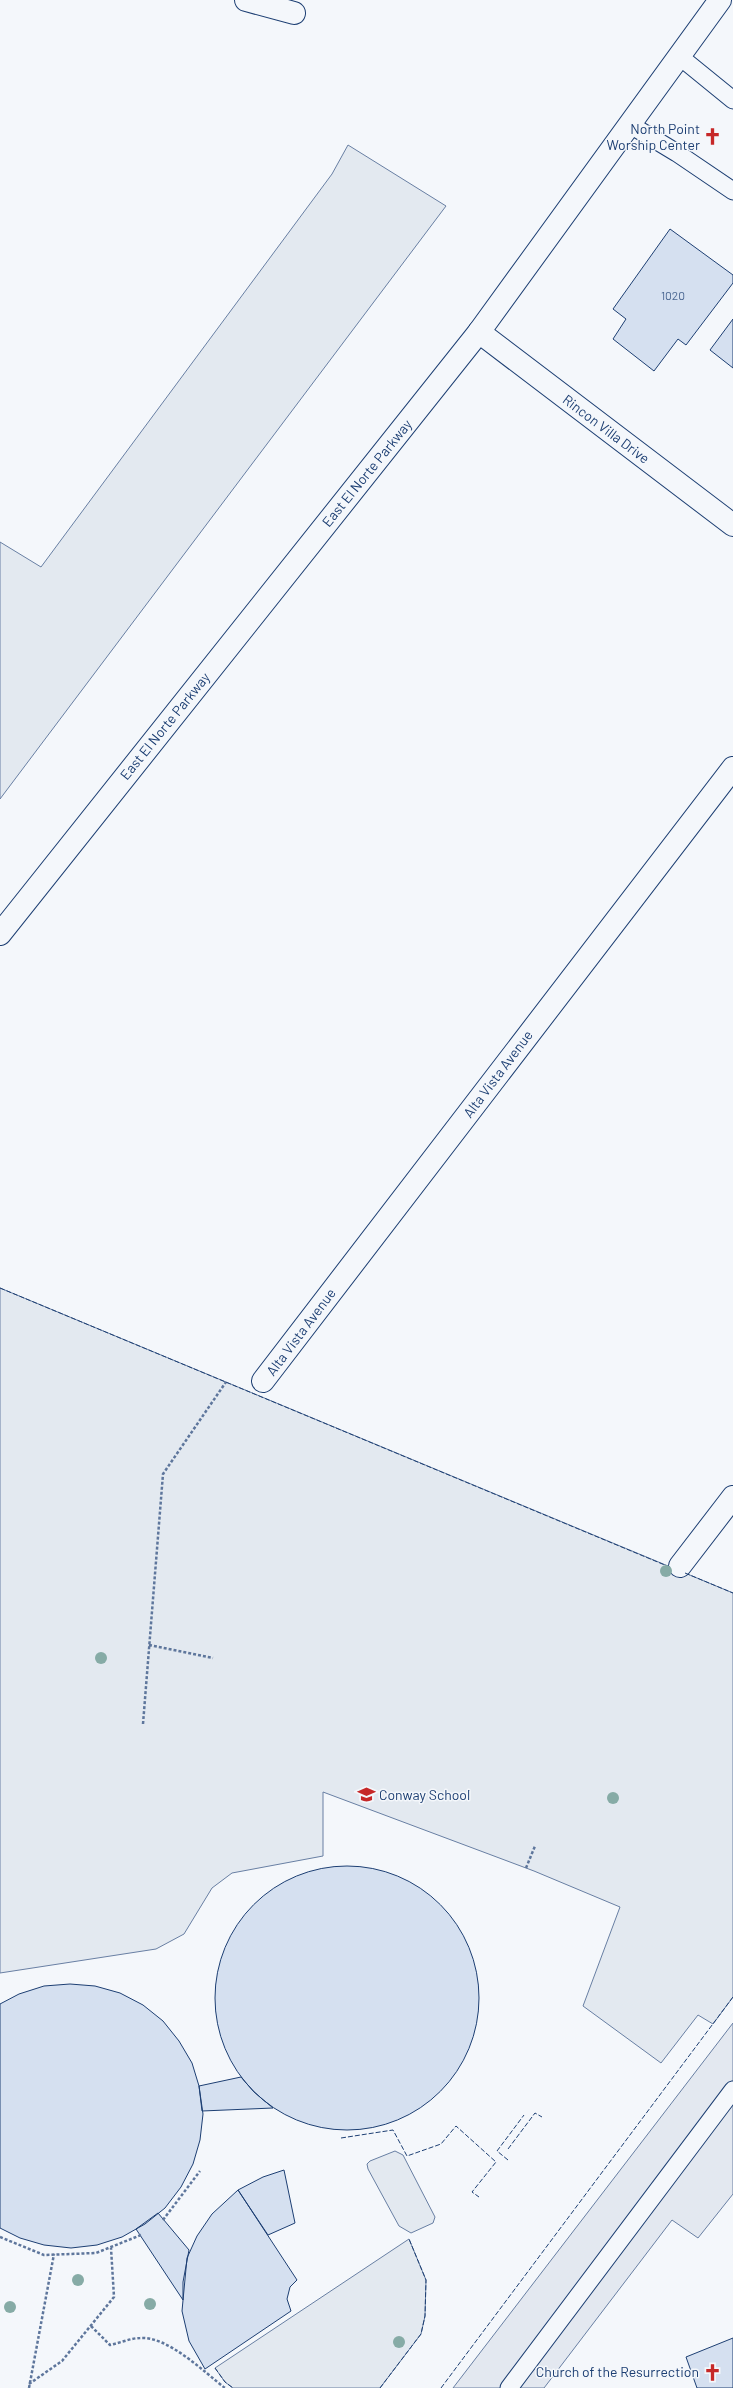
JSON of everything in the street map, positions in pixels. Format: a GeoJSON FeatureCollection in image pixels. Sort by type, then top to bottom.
{"type":"FeatureCollection","features":[{"type":"Feature","properties":{"kind":"street"},"geometry":{"type":"LineString","coordinates":[[246,0],[294,13]]}},
{"type":"Feature","properties":{"kind":"street","name":"East El Norte Parkway"},"geometry":{"type":"LineString","coordinates":[[0,934],[479,332],[720,0]]}},
{"type":"Feature","properties":{"kind":"street","name":"Rincon Villa Drive"},"geometry":{"type":"LineString","coordinates":[[479,332],[733,525]]}},
{"type":"Feature","properties":{"kind":"street","name":"Alta Vista Avenue"},"geometry":{"type":"LineString","coordinates":[[262,1381],[733,768]]}},
{"type":"Feature","properties":{"kind":"street"},"geometry":{"type":"LineString","coordinates":[[680,1566],[733,1497]]}},
{"type":"Feature","properties":{"kind":"lane"},"geometry":{"type":"LineString","coordinates":[[679,56],[733,100]]}},
{"type":"Feature","properties":{"kind":"lane"},"geometry":{"type":"LineString","coordinates":[[629,124],[677,153],[733,191]]}},
{"type":"Feature","properties":{"kind":"lane"},"geometry":{"type":"LineString","coordinates":[[509,2388],[733,2090]]}},
{"type":"Feature","properties":{"kind":"path"},"geometry":{"type":"LineString","coordinates":[[143,1724],[163,1474],[226,1382]]}},
{"type":"Feature","properties":{"kind":"path"},"geometry":{"type":"LineString","coordinates":[[150,1645],[213,1658]]}},
{"type":"Feature","properties":{"kind":"path"},"geometry":{"type":"LineString","coordinates":[[526,1868],[535,1846]]}},
{"type":"Feature","properties":{"kind":"path"},"geometry":{"type":"LineString","coordinates":[[163,2220],[200,2171]]}},
{"type":"Feature","properties":{"kind":"path"},"geometry":{"type":"LineString","coordinates":[[0,2237],[44,2255],[96,2253],[140,2235]]}},
{"type":"Feature","properties":{"kind":"path"},"geometry":{"type":"LineString","coordinates":[[30,2384],[62,2361],[114,2297],[111,2248]]}},
{"type":"Feature","properties":{"kind":"path"},"geometry":{"type":"LineString","coordinates":[[29,2388],[54,2254]]}},
{"type":"Feature","properties":{"kind":"path"},"geometry":{"type":"LineString","coordinates":[[91,2326],[110,2345],[141,2338],[163,2343],[183,2355],[225,2388]]}},
{"type":"Feature","properties":{"kind":"shaded area"},"geometry":{"type":"Polygon","coordinates":[[[348,145],[446,206],[0,799],[0,542],[41,567],[332,174],[348,145]]]}},
{"type":"Feature","properties":{"kind":"shaded area"},"geometry":{"type":"Polygon","coordinates":[[[0,1288],[733,1593],[733,1997],[713,2024],[698,2015],[661,2063],[583,2006],[620,1907],[534,1871],[323,1792],[323,1856],[232,1873],[212,1888],[184,1934],[156,1949],[0,1973],[0,1288]]]}},
{"type":"Feature","properties":{"kind":"shaded area"},"geometry":{"type":"Polygon","coordinates":[[[733,2023],[733,2194],[698,2238],[672,2220],[544,2388],[453,2388],[733,2023]]]}},
{"type":"Feature","properties":{"kind":"shaded area"},"geometry":{"type":"Polygon","coordinates":[[[395,2151],[403,2155],[435,2217],[433,2223],[411,2233],[399,2226],[368,2169],[367,2164],[370,2161],[395,2151]]]}},
{"type":"Feature","properties":{"kind":"shaded area"},"geometry":{"type":"Polygon","coordinates":[[[409,2239],[426,2280],[425,2316],[421,2334],[380,2388],[233,2388],[225,2382],[215,2368],[409,2239]]]}},
{"type":"Feature","properties":{"kind":"building"},"geometry":{"type":"Polygon","coordinates":[[[670,229],[733,275],[733,283],[686,345],[678,339],[654,371],[613,339],[626,319],[613,309],[670,229]]]}},
{"type":"Feature","properties":{"kind":"building"},"geometry":{"type":"Polygon","coordinates":[[[733,319],[733,368],[710,350],[733,319]]]}},
{"type":"Feature","properties":{"kind":"building"},"geometry":{"type":"Polygon","coordinates":[[[347,1866],[373,1869],[397,1876],[420,1888],[431,1896],[449,1914],[457,1925],[469,1948],[476,1972],[479,1998],[476,2024],[469,2048],[457,2071],[449,2082],[431,2100],[420,2108],[397,2120],[373,2127],[347,2130],[321,2127],[297,2120],[274,2108],[263,2100],[245,2082],[237,2071],[225,2048],[218,2024],[215,1998],[218,1972],[225,1948],[237,1925],[245,1914],[263,1896],[274,1888],[297,1876],[321,1869],[347,1866]]]}},
{"type":"Feature","properties":{"kind":"building"},"geometry":{"type":"Polygon","coordinates":[[[70,1984],[95,1986],[120,1993],[143,2005],[163,2021],[179,2041],[192,2063],[199,2086],[203,2114],[200,2140],[193,2164],[181,2187],[165,2208],[145,2224],[122,2237],[97,2245],[71,2248],[44,2245],[20,2238],[0,2228],[0,2004],[19,1994],[44,1986],[70,1984]]]}},
{"type":"Feature","properties":{"kind":"building"},"geometry":{"type":"Polygon","coordinates":[[[241,2077],[254,2092],[273,2108],[202,2111],[199,2086],[241,2077]]]}},
{"type":"Feature","properties":{"kind":"building"},"geometry":{"type":"Polygon","coordinates":[[[284,2170],[295,2223],[268,2235],[238,2190],[263,2177],[284,2170]]]}},
{"type":"Feature","properties":{"kind":"building"},"geometry":{"type":"Polygon","coordinates":[[[238,2190],[297,2280],[290,2287],[287,2299],[291,2311],[205,2369],[189,2341],[182,2311],[187,2258],[197,2236],[212,2214],[238,2190]]]}},
{"type":"Feature","properties":{"kind":"building"},"geometry":{"type":"Polygon","coordinates":[[[158,2213],[189,2250],[183,2282],[183,2300],[136,2229],[158,2213]]]}},
{"type":"Feature","properties":{"kind":"building","name":"Church of the Resurrection"},"geometry":{"type":"Polygon","coordinates":[[[733,2338],[733,2388],[697,2388],[686,2357],[733,2338]]]}},
{"type":"Feature","properties":{"kind":"fence"},"geometry":{"type":"LineString","coordinates":[[0,1288],[672,1568]]}},
{"type":"Feature","properties":{"kind":"fence"},"geometry":{"type":"LineString","coordinates":[[685,1573],[733,1593]]}},
{"type":"Feature","properties":{"kind":"fence"},"geometry":{"type":"LineString","coordinates":[[441,2388],[733,1997]]}},
{"type":"Feature","properties":{"kind":"fence"},"geometry":{"type":"LineString","coordinates":[[508,2149],[535,2113],[542,2117]]}},
{"type":"Feature","properties":{"kind":"fence"},"geometry":{"type":"LineString","coordinates":[[508,2160],[497,2151],[524,2115]]}},
{"type":"Feature","properties":{"kind":"fence"},"geometry":{"type":"LineString","coordinates":[[341,2138],[393,2130],[407,2156],[441,2144],[456,2126],[496,2162],[472,2192],[479,2197]]}},
{"type":"Feature","properties":{"kind":"fence"},"geometry":{"type":"LineString","coordinates":[[380,2388],[421,2334],[425,2316],[426,2280],[409,2239]]}},
{"type":"Feature","properties":{"kind":"fence"},"geometry":{"type":"LineString","coordinates":[[215,2368],[225,2382],[233,2388]]}},
{"type":"Feature","properties":{"kind":"place","name":"North Point Worship Center"},"geometry":{"type":"Point","coordinates":[713,137]}},
{"type":"Feature","properties":{"kind":"place","name":"Conway School"},"geometry":{"type":"Point","coordinates":[366,1795]}},
{"type":"Feature","properties":{"kind":"place","name":"Church of the Resurrection"},"geometry":{"type":"Point","coordinates":[712,2372]}}]}
